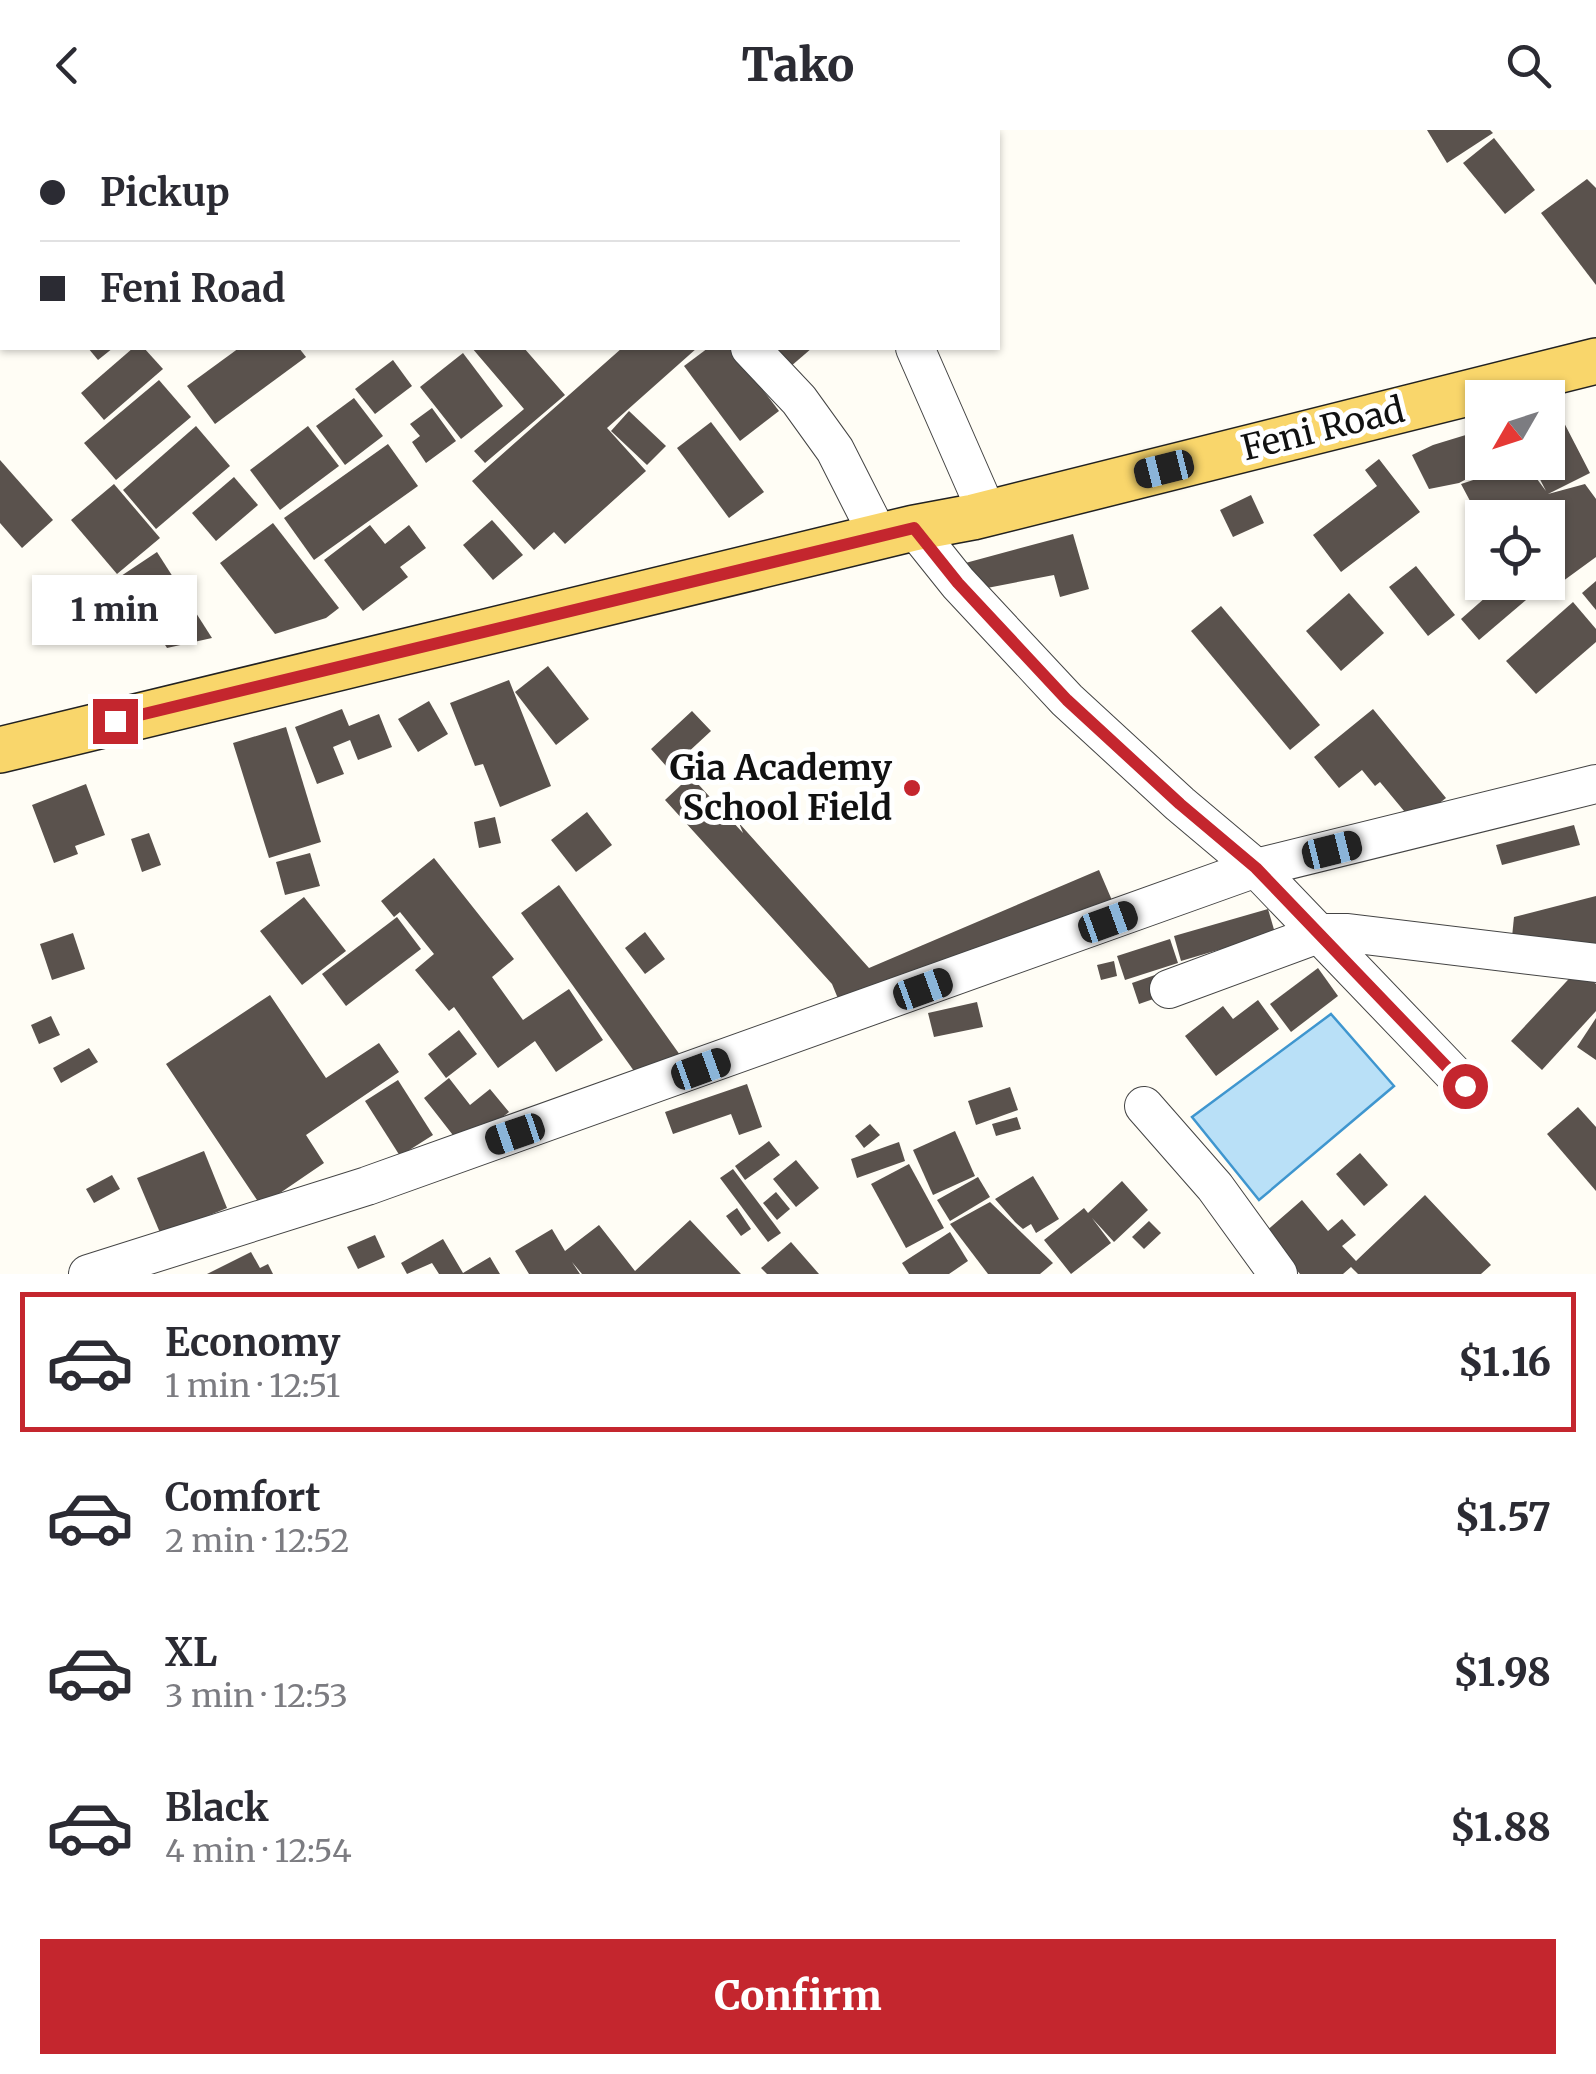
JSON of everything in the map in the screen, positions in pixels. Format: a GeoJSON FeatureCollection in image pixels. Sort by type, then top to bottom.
{"type":"FeatureCollection","features":[{"type":"Feature","properties":{"kind":"main road"},"geometry":{"type":"LineString","coordinates":[[0,724],[979,494],[1434,374],[1596,340]]}},
{"type":"Feature","properties":{"kind":"main road","name":"Feni Road"},"geometry":{"type":"LineString","coordinates":[[0,750],[973,516],[1596,361]]}},
{"type":"Feature","properties":{"kind":"street"},"geometry":{"type":"LineString","coordinates":[[752,350],[799,400],[834,450],[870,518]]}},
{"type":"Feature","properties":{"kind":"street"},"geometry":{"type":"LineString","coordinates":[[916,350],[979,494]]}},
{"type":"Feature","properties":{"kind":"street"},"geometry":{"type":"LineString","coordinates":[[914,528],[958,583],[1067,700],[1256,868],[1465,1086]]}},
{"type":"Feature","properties":{"kind":"street"},"geometry":{"type":"LineString","coordinates":[[88,1274],[367,1186],[1256,868],[1596,784]]}},
{"type":"Feature","properties":{"kind":"street"},"geometry":{"type":"LineString","coordinates":[[1169,989],[1321,933],[1596,962]]}},
{"type":"Feature","properties":{"kind":"street"},"geometry":{"type":"LineString","coordinates":[[1144,1106],[1215,1187],[1278,1274]]}},
{"type":"Feature","properties":{"kind":"water"},"geometry":{"type":"Polygon","coordinates":[[[1331,1014],[1394,1086],[1259,1200],[1192,1117],[1331,1014]]]}},
{"type":"Feature","properties":{"kind":"building"},"geometry":{"type":"Polygon","coordinates":[[[1427,130],[1490,130],[1493,133],[1447,163],[1427,130]]]}},
{"type":"Feature","properties":{"kind":"building"},"geometry":{"type":"Polygon","coordinates":[[[1494,138],[1535,190],[1505,214],[1463,163],[1494,138]]]}},
{"type":"Feature","properties":{"kind":"building"},"geometry":{"type":"Polygon","coordinates":[[[1587,179],[1596,188],[1596,285],[1541,213],[1587,179]]]}},
{"type":"Feature","properties":{"kind":"building"},"geometry":{"type":"Polygon","coordinates":[[[90,350],[110,350],[98,360],[90,350]]]}},
{"type":"Feature","properties":{"kind":"building"},"geometry":{"type":"Polygon","coordinates":[[[131,350],[146,350],[163,369],[104,420],[81,393],[131,350]]]}},
{"type":"Feature","properties":{"kind":"building"},"geometry":{"type":"Polygon","coordinates":[[[236,350],[301,350],[306,357],[215,424],[187,386],[236,350]]]}},
{"type":"Feature","properties":{"kind":"building"},"geometry":{"type":"Polygon","coordinates":[[[474,350],[526,350],[565,395],[485,463],[474,451],[524,409],[474,350]]]}},
{"type":"Feature","properties":{"kind":"building"},"geometry":{"type":"Polygon","coordinates":[[[620,350],[695,350],[607,428],[646,471],[565,544],[554,532],[534,550],[472,481],[620,350]]]}},
{"type":"Feature","properties":{"kind":"building"},"geometry":{"type":"Polygon","coordinates":[[[705,350],[733,350],[779,411],[740,441],[684,366],[705,350]]]}},
{"type":"Feature","properties":{"kind":"building"},"geometry":{"type":"Polygon","coordinates":[[[764,350],[810,350],[783,373],[764,350]]]}},
{"type":"Feature","properties":{"kind":"building"},"geometry":{"type":"Polygon","coordinates":[[[463,353],[503,406],[461,439],[420,387],[463,353]]]}},
{"type":"Feature","properties":{"kind":"building"},"geometry":{"type":"Polygon","coordinates":[[[393,360],[412,386],[375,414],[355,389],[393,360]]]}},
{"type":"Feature","properties":{"kind":"building"},"geometry":{"type":"Polygon","coordinates":[[[159,380],[191,417],[116,480],[84,443],[159,380]]]}},
{"type":"Feature","properties":{"kind":"building"},"geometry":{"type":"Polygon","coordinates":[[[354,398],[383,436],[345,465],[316,426],[354,398]]]}},
{"type":"Feature","properties":{"kind":"building"},"geometry":{"type":"Polygon","coordinates":[[[432,408],[456,441],[426,463],[412,442],[420,436],[410,424],[432,408]]]}},
{"type":"Feature","properties":{"kind":"building"},"geometry":{"type":"Polygon","coordinates":[[[629,411],[666,446],[647,465],[611,431],[629,411]]]}},
{"type":"Feature","properties":{"kind":"building"},"geometry":{"type":"Polygon","coordinates":[[[711,422],[764,492],[729,518],[677,448],[711,422]]]}},
{"type":"Feature","properties":{"kind":"building"},"geometry":{"type":"Polygon","coordinates":[[[1565,425],[1590,473],[1548,494],[1585,484],[1596,499],[1596,557],[1565,580],[1565,500],[1470,500],[1461,484],[1473,480],[1538,480],[1546,491],[1540,480],[1565,480],[1565,425]]]}},
{"type":"Feature","properties":{"kind":"building"},"geometry":{"type":"Polygon","coordinates":[[[196,426],[230,466],[156,529],[123,490],[196,426]]]}},
{"type":"Feature","properties":{"kind":"building"},"geometry":{"type":"Polygon","coordinates":[[[308,426],[339,466],[280,510],[250,470],[308,426]]]}},
{"type":"Feature","properties":{"kind":"building"},"geometry":{"type":"Polygon","coordinates":[[[1465,435],[1465,480],[1429,489],[1412,455],[1465,435]]]}},
{"type":"Feature","properties":{"kind":"building"},"geometry":{"type":"Polygon","coordinates":[[[388,444],[418,486],[314,560],[284,518],[388,444]]]}},
{"type":"Feature","properties":{"kind":"building"},"geometry":{"type":"Polygon","coordinates":[[[1379,459],[1420,512],[1341,572],[1313,535],[1377,486],[1365,470],[1379,459]]]}},
{"type":"Feature","properties":{"kind":"building"},"geometry":{"type":"Polygon","coordinates":[[[0,460],[53,520],[22,548],[0,523],[0,460]]]}},
{"type":"Feature","properties":{"kind":"building"},"geometry":{"type":"Polygon","coordinates":[[[234,477],[258,505],[216,541],[192,513],[234,477]]]}},
{"type":"Feature","properties":{"kind":"building"},"geometry":{"type":"Polygon","coordinates":[[[114,484],[160,538],[117,574],[71,520],[114,484]]]}},
{"type":"Feature","properties":{"kind":"building"},"geometry":{"type":"Polygon","coordinates":[[[1251,495],[1264,523],[1233,537],[1220,510],[1251,495]]]}},
{"type":"Feature","properties":{"kind":"building"},"geometry":{"type":"Polygon","coordinates":[[[492,520],[523,555],[493,580],[463,545],[492,520]]]}},
{"type":"Feature","properties":{"kind":"building"},"geometry":{"type":"Polygon","coordinates":[[[273,523],[339,608],[326,618],[275,634],[220,563],[273,523]]]}},
{"type":"Feature","properties":{"kind":"building"},"geometry":{"type":"Polygon","coordinates":[[[370,525],[385,544],[409,525],[426,548],[400,567],[408,577],[363,611],[324,560],[370,525]]]}},
{"type":"Feature","properties":{"kind":"building"},"geometry":{"type":"Polygon","coordinates":[[[1073,534],[1089,589],[1060,597],[1054,575],[987,588],[958,565],[1073,534]]]}},
{"type":"Feature","properties":{"kind":"building"},"geometry":{"type":"Polygon","coordinates":[[[157,552],[212,638],[167,648],[121,576],[157,552]]]}},
{"type":"Feature","properties":{"kind":"building"},"geometry":{"type":"Polygon","coordinates":[[[1416,566],[1455,615],[1428,636],[1389,587],[1416,566]]]}},
{"type":"Feature","properties":{"kind":"building"},"geometry":{"type":"Polygon","coordinates":[[[1596,581],[1596,610],[1582,593],[1596,581]]]}},
{"type":"Feature","properties":{"kind":"building"},"geometry":{"type":"Polygon","coordinates":[[[1349,593],[1384,633],[1341,671],[1306,631],[1349,593]]]}},
{"type":"Feature","properties":{"kind":"building"},"geometry":{"type":"Polygon","coordinates":[[[1483,600],[1526,600],[1479,640],[1461,619],[1483,600]]]}},
{"type":"Feature","properties":{"kind":"building"},"geometry":{"type":"Polygon","coordinates":[[[1573,602],[1596,629],[1596,642],[1536,694],[1506,661],[1573,602]]]}},
{"type":"Feature","properties":{"kind":"building"},"geometry":{"type":"Polygon","coordinates":[[[1221,606],[1320,725],[1290,750],[1191,631],[1221,606]]]}},
{"type":"Feature","properties":{"kind":"building"},"geometry":{"type":"Polygon","coordinates":[[[548,666],[589,719],[556,745],[515,692],[548,666]]]}},
{"type":"Feature","properties":{"kind":"building"},"geometry":{"type":"Polygon","coordinates":[[[509,680],[551,786],[500,807],[483,764],[475,766],[450,703],[509,680]]]}},
{"type":"Feature","properties":{"kind":"building"},"geometry":{"type":"Polygon","coordinates":[[[429,701],[448,734],[418,752],[398,719],[429,701]]]}},
{"type":"Feature","properties":{"kind":"building"},"geometry":{"type":"Polygon","coordinates":[[[342,709],[349,726],[379,714],[392,747],[358,760],[350,740],[333,747],[344,774],[317,784],[295,727],[342,709]]]}},
{"type":"Feature","properties":{"kind":"building"},"geometry":{"type":"Polygon","coordinates":[[[1373,709],[1446,798],[1414,823],[1380,782],[1375,786],[1362,770],[1339,788],[1314,757],[1373,709]]]}},
{"type":"Feature","properties":{"kind":"building"},"geometry":{"type":"Polygon","coordinates":[[[692,711],[711,731],[684,756],[698,784],[743,833],[739,823],[869,968],[1099,870],[1114,905],[846,1018],[832,984],[665,800],[682,784],[651,749],[692,711]]]}},
{"type":"Feature","properties":{"kind":"building"},"geometry":{"type":"Polygon","coordinates":[[[286,727],[321,842],[269,858],[233,743],[286,727]]]}},
{"type":"Feature","properties":{"kind":"building"},"geometry":{"type":"Polygon","coordinates":[[[86,784],[105,835],[75,846],[78,854],[54,863],[32,805],[86,784]]]}},
{"type":"Feature","properties":{"kind":"building"},"geometry":{"type":"Polygon","coordinates":[[[587,812],[612,845],[576,872],[551,840],[587,812]]]}},
{"type":"Feature","properties":{"kind":"building"},"geometry":{"type":"Polygon","coordinates":[[[495,817],[501,843],[479,848],[474,822],[495,817]]]}},
{"type":"Feature","properties":{"kind":"building"},"geometry":{"type":"Polygon","coordinates":[[[1574,825],[1580,845],[1502,865],[1496,845],[1574,825]]]}},
{"type":"Feature","properties":{"kind":"building"},"geometry":{"type":"Polygon","coordinates":[[[149,833],[161,865],[142,872],[131,839],[149,833]]]}},
{"type":"Feature","properties":{"kind":"building"},"geometry":{"type":"Polygon","coordinates":[[[310,853],[320,886],[285,895],[276,862],[310,853]]]}},
{"type":"Feature","properties":{"kind":"building"},"geometry":{"type":"Polygon","coordinates":[[[434,858],[514,959],[492,977],[523,1020],[569,989],[603,1040],[556,1072],[535,1041],[498,1068],[454,1007],[449,1011],[415,970],[434,954],[400,912],[394,917],[381,901],[434,858]]]}},
{"type":"Feature","properties":{"kind":"building"},"geometry":{"type":"Polygon","coordinates":[[[559,885],[685,1062],[639,1078],[521,913],[559,885]]]}},
{"type":"Feature","properties":{"kind":"building"},"geometry":{"type":"Polygon","coordinates":[[[1596,896],[1596,955],[1511,947],[1514,917],[1596,896]]]}},
{"type":"Feature","properties":{"kind":"building"},"geometry":{"type":"Polygon","coordinates":[[[304,897],[346,951],[302,985],[260,931],[304,897]]]}},
{"type":"Feature","properties":{"kind":"building"},"geometry":{"type":"Polygon","coordinates":[[[1268,909],[1275,933],[1181,961],[1174,936],[1268,909]]]}},
{"type":"Feature","properties":{"kind":"building"},"geometry":{"type":"Polygon","coordinates":[[[397,917],[421,949],[346,1006],[322,974],[397,917]]]}},
{"type":"Feature","properties":{"kind":"building"},"geometry":{"type":"Polygon","coordinates":[[[645,932],[665,959],[645,974],[625,948],[645,932]]]}},
{"type":"Feature","properties":{"kind":"building"},"geometry":{"type":"Polygon","coordinates":[[[73,933],[85,969],[52,980],[40,944],[73,933]]]}},
{"type":"Feature","properties":{"kind":"building"},"geometry":{"type":"Polygon","coordinates":[[[1170,939],[1178,963],[1125,980],[1117,956],[1170,939]]]}},
{"type":"Feature","properties":{"kind":"building"},"geometry":{"type":"Polygon","coordinates":[[[1114,961],[1117,976],[1101,980],[1097,965],[1114,961]]]}},
{"type":"Feature","properties":{"kind":"building"},"geometry":{"type":"Polygon","coordinates":[[[1318,968],[1338,996],[1291,1032],[1270,1004],[1318,968]]]}},
{"type":"Feature","properties":{"kind":"building"},"geometry":{"type":"Polygon","coordinates":[[[1579,968],[1596,984],[1596,1011],[1542,1070],[1511,1041],[1579,968]]]}},
{"type":"Feature","properties":{"kind":"building"},"geometry":{"type":"Polygon","coordinates":[[[1155,975],[1162,996],[1139,1004],[1132,983],[1155,975]]]}},
{"type":"Feature","properties":{"kind":"building"},"geometry":{"type":"Polygon","coordinates":[[[270,995],[326,1078],[379,1043],[399,1072],[306,1135],[324,1163],[261,1206],[166,1064],[270,995]]]}},
{"type":"Feature","properties":{"kind":"building"},"geometry":{"type":"Polygon","coordinates":[[[1258,1000],[1279,1029],[1216,1076],[1185,1036],[1223,1006],[1233,1019],[1258,1000]]]}},
{"type":"Feature","properties":{"kind":"building"},"geometry":{"type":"Polygon","coordinates":[[[977,1002],[983,1027],[934,1037],[928,1013],[977,1002]]]}},
{"type":"Feature","properties":{"kind":"building"},"geometry":{"type":"Polygon","coordinates":[[[51,1016],[60,1035],[39,1044],[31,1025],[51,1016]]]}},
{"type":"Feature","properties":{"kind":"building"},"geometry":{"type":"Polygon","coordinates":[[[1596,1018],[1596,1060],[1577,1047],[1596,1018]]]}},
{"type":"Feature","properties":{"kind":"building"},"geometry":{"type":"Polygon","coordinates":[[[459,1030],[477,1054],[446,1078],[428,1054],[459,1030]]]}},
{"type":"Feature","properties":{"kind":"building"},"geometry":{"type":"Polygon","coordinates":[[[89,1048],[98,1062],[61,1083],[53,1068],[89,1048]]]}},
{"type":"Feature","properties":{"kind":"building"},"geometry":{"type":"Polygon","coordinates":[[[449,1078],[470,1105],[490,1089],[509,1112],[463,1148],[424,1098],[449,1078]]]}},
{"type":"Feature","properties":{"kind":"building"},"geometry":{"type":"Polygon","coordinates":[[[398,1080],[433,1135],[400,1156],[365,1101],[398,1080]]]}},
{"type":"Feature","properties":{"kind":"building"},"geometry":{"type":"Polygon","coordinates":[[[747,1084],[762,1127],[739,1135],[731,1114],[673,1134],[665,1112],[747,1084]]]}},
{"type":"Feature","properties":{"kind":"building"},"geometry":{"type":"Polygon","coordinates":[[[1010,1087],[1018,1110],[976,1125],[968,1101],[1010,1087]]]}},
{"type":"Feature","properties":{"kind":"building"},"geometry":{"type":"Polygon","coordinates":[[[1578,1107],[1596,1127],[1596,1191],[1547,1134],[1578,1107]]]}},
{"type":"Feature","properties":{"kind":"building"},"geometry":{"type":"Polygon","coordinates":[[[1017,1117],[1021,1129],[996,1136],[992,1124],[1017,1117]]]}},
{"type":"Feature","properties":{"kind":"building"},"geometry":{"type":"Polygon","coordinates":[[[870,1124],[880,1135],[864,1148],[855,1136],[870,1124]]]}},
{"type":"Feature","properties":{"kind":"building"},"geometry":{"type":"Polygon","coordinates":[[[955,1131],[975,1176],[933,1195],[913,1150],[955,1131]]]}},
{"type":"Feature","properties":{"kind":"building"},"geometry":{"type":"Polygon","coordinates":[[[769,1141],[780,1155],[745,1180],[735,1166],[769,1141]]]}},
{"type":"Feature","properties":{"kind":"building"},"geometry":{"type":"Polygon","coordinates":[[[899,1142],[905,1161],[857,1178],[851,1159],[899,1142]]]}},
{"type":"Feature","properties":{"kind":"building"},"geometry":{"type":"Polygon","coordinates":[[[204,1151],[227,1208],[161,1235],[137,1178],[204,1151]]]}},
{"type":"Feature","properties":{"kind":"building"},"geometry":{"type":"Polygon","coordinates":[[[1360,1153],[1388,1185],[1364,1206],[1336,1174],[1360,1153]]]}},
{"type":"Feature","properties":{"kind":"building"},"geometry":{"type":"Polygon","coordinates":[[[796,1160],[819,1188],[796,1207],[773,1179],[796,1160]]]}},
{"type":"Feature","properties":{"kind":"building"},"geometry":{"type":"Polygon","coordinates":[[[909,1164],[944,1228],[906,1248],[871,1184],[909,1164]]]}},
{"type":"Feature","properties":{"kind":"building"},"geometry":{"type":"Polygon","coordinates":[[[733,1169],[781,1233],[768,1242],[720,1178],[733,1169]]]}},
{"type":"Feature","properties":{"kind":"building"},"geometry":{"type":"Polygon","coordinates":[[[112,1175],[120,1189],[94,1203],[86,1189],[112,1175]]]}},
{"type":"Feature","properties":{"kind":"building"},"geometry":{"type":"Polygon","coordinates":[[[1033,1176],[1059,1219],[1036,1233],[1031,1224],[1023,1229],[995,1199],[1033,1176]]]}},
{"type":"Feature","properties":{"kind":"building"},"geometry":{"type":"Polygon","coordinates":[[[978,1177],[990,1197],[950,1221],[937,1200],[978,1177]]]}},
{"type":"Feature","properties":{"kind":"building"},"geometry":{"type":"Polygon","coordinates":[[[1122,1181],[1148,1210],[1114,1242],[1092,1218],[1111,1243],[1071,1274],[1044,1240],[1084,1208],[1088,1213],[1122,1181]]]}},
{"type":"Feature","properties":{"kind":"building"},"geometry":{"type":"Polygon","coordinates":[[[776,1192],[790,1209],[777,1220],[763,1203],[776,1192]]]}},
{"type":"Feature","properties":{"kind":"building"},"geometry":{"type":"Polygon","coordinates":[[[1425,1195],[1491,1265],[1481,1274],[1358,1274],[1351,1267],[1343,1274],[1300,1274],[1264,1233],[1302,1200],[1328,1231],[1342,1219],[1356,1235],[1342,1246],[1356,1261],[1425,1195]]]}},
{"type":"Feature","properties":{"kind":"building"},"geometry":{"type":"Polygon","coordinates":[[[990,1202],[1053,1263],[1040,1274],[988,1274],[950,1224],[990,1202]]]}},
{"type":"Feature","properties":{"kind":"building"},"geometry":{"type":"Polygon","coordinates":[[[737,1208],[751,1229],[741,1236],[726,1216],[737,1208]]]}},
{"type":"Feature","properties":{"kind":"building"},"geometry":{"type":"Polygon","coordinates":[[[690,1220],[741,1274],[582,1274],[572,1262],[580,1274],[529,1274],[515,1251],[552,1229],[565,1251],[599,1225],[635,1271],[690,1220]]]}},
{"type":"Feature","properties":{"kind":"building"},"geometry":{"type":"Polygon","coordinates":[[[1149,1221],[1161,1233],[1144,1249],[1132,1237],[1149,1221]]]}},
{"type":"Feature","properties":{"kind":"building"},"geometry":{"type":"Polygon","coordinates":[[[950,1232],[968,1261],[949,1274],[909,1274],[902,1263],[950,1232]]]}},
{"type":"Feature","properties":{"kind":"building"},"geometry":{"type":"Polygon","coordinates":[[[375,1235],[385,1257],[358,1269],[347,1247],[375,1235]]]}},
{"type":"Feature","properties":{"kind":"building"},"geometry":{"type":"Polygon","coordinates":[[[443,1239],[463,1273],[490,1257],[500,1274],[439,1274],[432,1263],[407,1274],[401,1263],[443,1239]]]}},
{"type":"Feature","properties":{"kind":"building"},"geometry":{"type":"Polygon","coordinates":[[[791,1242],[819,1274],[767,1274],[761,1268],[791,1242]]]}},
{"type":"Feature","properties":{"kind":"building"},"geometry":{"type":"Polygon","coordinates":[[[251,1252],[260,1268],[268,1264],[273,1274],[207,1274],[251,1252]]]}},
{"type":"Feature","properties":{"kind":"place","name":"Gia Academy School Field"},"geometry":{"type":"Point","coordinates":[912,788]}},
{"type":"Feature","properties":{"kind":"route"},"geometry":{"type":"LineString","coordinates":[[115,721],[914,528],[958,583],[1067,700],[1256,868],[1465,1086]]}}]}
